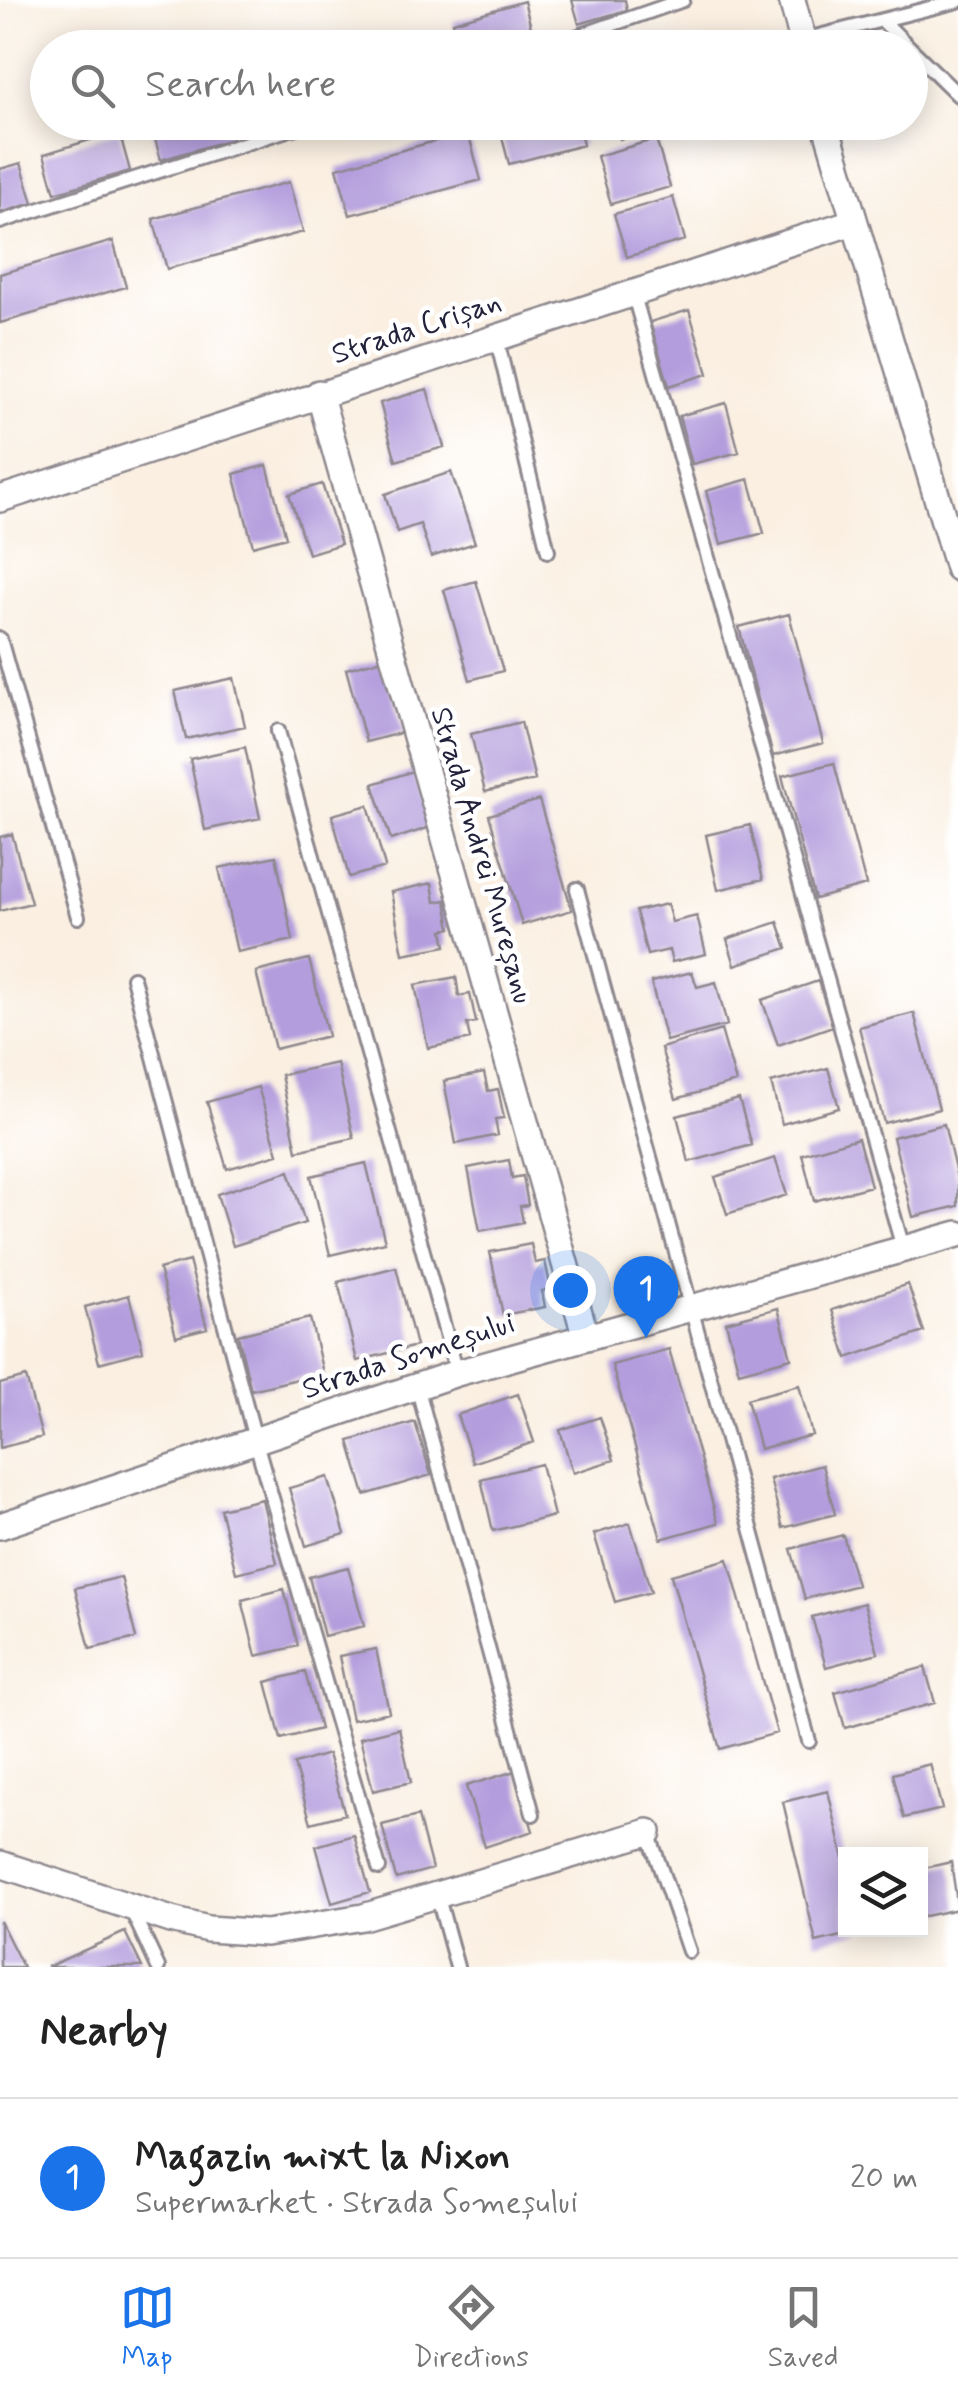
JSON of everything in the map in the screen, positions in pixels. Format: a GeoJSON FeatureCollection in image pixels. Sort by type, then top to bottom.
{"type":"FeatureCollection","features":[{"type":"Feature","properties":{"kind":"street"},"geometry":{"type":"LineString","coordinates":[[792,0],[800,30]]}},
{"type":"Feature","properties":{"kind":"street"},"geometry":{"type":"LineString","coordinates":[[830,140],[958,568]]}},
{"type":"Feature","properties":{"kind":"street","name":"Strada Crișan"},"geometry":{"type":"LineString","coordinates":[[0,498],[853,222]]}},
{"type":"Feature","properties":{"kind":"street","name":"Strada Andrei Mureșanu"},"geometry":{"type":"LineString","coordinates":[[318,393],[585,1334]]}},
{"type":"Feature","properties":{"kind":"street","name":"Strada Someșului"},"geometry":{"type":"LineString","coordinates":[[0,1526],[255,1438],[585,1334],[958,1234]]}},
{"type":"Feature","properties":{"kind":"street"},"geometry":{"type":"LineString","coordinates":[[0,1864],[208,1929],[266,1933],[362,1918],[648,1832]]}},
{"type":"Feature","properties":{"kind":"lane"},"geometry":{"type":"LineString","coordinates":[[596,30],[683,0]]}},
{"type":"Feature","properties":{"kind":"lane"},"geometry":{"type":"LineString","coordinates":[[850,30],[958,0]]}},
{"type":"Feature","properties":{"kind":"lane"},"geometry":{"type":"LineString","coordinates":[[882,20],[892,30]]}},
{"type":"Feature","properties":{"kind":"lane"},"geometry":{"type":"LineString","coordinates":[[928,66],[958,95]]}},
{"type":"Feature","properties":{"kind":"lane"},"geometry":{"type":"LineString","coordinates":[[0,222],[256,140]]}},
{"type":"Feature","properties":{"kind":"lane"},"geometry":{"type":"LineString","coordinates":[[632,292],[904,1248]]}},
{"type":"Feature","properties":{"kind":"lane"},"geometry":{"type":"LineString","coordinates":[[496,336],[548,551]]}},
{"type":"Feature","properties":{"kind":"lane"},"geometry":{"type":"LineString","coordinates":[[0,639],[78,917]]}},
{"type":"Feature","properties":{"kind":"lane"},"geometry":{"type":"LineString","coordinates":[[278,731],[458,1373]]}},
{"type":"Feature","properties":{"kind":"lane"},"geometry":{"type":"LineString","coordinates":[[577,889],[808,1741]]}},
{"type":"Feature","properties":{"kind":"lane"},"geometry":{"type":"LineString","coordinates":[[134,978],[255,1438],[379,1868]]}},
{"type":"Feature","properties":{"kind":"lane"},"geometry":{"type":"LineString","coordinates":[[418,1386],[533,1814]]}},
{"type":"Feature","properties":{"kind":"lane"},"geometry":{"type":"LineString","coordinates":[[648,1832],[689,1950]]}},
{"type":"Feature","properties":{"kind":"lane"},"geometry":{"type":"LineString","coordinates":[[437,1894],[457,1967]]}},
{"type":"Feature","properties":{"kind":"lane"},"geometry":{"type":"LineString","coordinates":[[131,1908],[158,1967]]}},
{"type":"Feature","properties":{"kind":"building"},"geometry":{"type":"Polygon","coordinates":[[[572,0],[625,0],[627,10],[579,24],[572,0]]]}},
{"type":"Feature","properties":{"kind":"building"},"geometry":{"type":"Polygon","coordinates":[[[524,1],[532,30],[455,30],[453,22],[524,1]]]}},
{"type":"Feature","properties":{"kind":"building"},"geometry":{"type":"Polygon","coordinates":[[[90,140],[121,140],[130,171],[55,193],[44,154],[90,140]]]}},
{"type":"Feature","properties":{"kind":"building"},"geometry":{"type":"Polygon","coordinates":[[[155,140],[229,140],[161,160],[155,140]]]}},
{"type":"Feature","properties":{"kind":"building"},"geometry":{"type":"Polygon","coordinates":[[[439,140],[470,140],[481,180],[350,215],[337,168],[439,140]]]}},
{"type":"Feature","properties":{"kind":"building"},"geometry":{"type":"Polygon","coordinates":[[[503,140],[582,140],[583,145],[509,164],[503,140]]]}},
{"type":"Feature","properties":{"kind":"building"},"geometry":{"type":"Polygon","coordinates":[[[656,140],[670,187],[611,204],[597,156],[656,140]]]}},
{"type":"Feature","properties":{"kind":"building"},"geometry":{"type":"Polygon","coordinates":[[[21,163],[33,203],[0,213],[0,169],[21,163]]]}},
{"type":"Feature","properties":{"kind":"building"},"geometry":{"type":"Polygon","coordinates":[[[289,182],[303,232],[167,269],[153,219],[289,182]]]}},
{"type":"Feature","properties":{"kind":"building"},"geometry":{"type":"Polygon","coordinates":[[[673,197],[685,240],[627,257],[614,214],[673,197]]]}},
{"type":"Feature","properties":{"kind":"building"},"geometry":{"type":"Polygon","coordinates":[[[113,241],[126,287],[0,323],[0,274],[113,241]]]}},
{"type":"Feature","properties":{"kind":"building"},"geometry":{"type":"Polygon","coordinates":[[[689,310],[708,374],[669,386],[650,322],[689,310]]]}},
{"type":"Feature","properties":{"kind":"building"},"geometry":{"type":"Polygon","coordinates":[[[427,389],[444,447],[396,461],[380,403],[427,389]]]}},
{"type":"Feature","properties":{"kind":"building"},"geometry":{"type":"Polygon","coordinates":[[[726,403],[739,452],[692,464],[679,416],[726,403]]]}},
{"type":"Feature","properties":{"kind":"building"},"geometry":{"type":"Polygon","coordinates":[[[267,465],[286,537],[253,546],[234,474],[267,465]]]}},
{"type":"Feature","properties":{"kind":"building"},"geometry":{"type":"Polygon","coordinates":[[[451,472],[475,543],[431,557],[420,524],[397,532],[385,494],[451,472]]]}},
{"type":"Feature","properties":{"kind":"building"},"geometry":{"type":"Polygon","coordinates":[[[749,479],[764,533],[721,544],[706,491],[749,479]]]}},
{"type":"Feature","properties":{"kind":"building"},"geometry":{"type":"Polygon","coordinates":[[[322,484],[341,544],[308,554],[289,494],[322,484]]]}},
{"type":"Feature","properties":{"kind":"building"},"geometry":{"type":"Polygon","coordinates":[[[476,581],[503,671],[470,680],[444,590],[476,581]]]}},
{"type":"Feature","properties":{"kind":"building"},"geometry":{"type":"Polygon","coordinates":[[[789,614],[823,743],[773,756],[739,627],[789,614]]]}},
{"type":"Feature","properties":{"kind":"building"},"geometry":{"type":"Polygon","coordinates":[[[383,659],[404,732],[366,742],[346,669],[383,659]]]}},
{"type":"Feature","properties":{"kind":"building"},"geometry":{"type":"Polygon","coordinates":[[[234,678],[245,726],[186,739],[175,691],[234,678]]]}},
{"type":"Feature","properties":{"kind":"building"},"geometry":{"type":"Polygon","coordinates":[[[521,722],[535,780],[485,792],[471,734],[521,722]]]}},
{"type":"Feature","properties":{"kind":"building"},"geometry":{"type":"Polygon","coordinates":[[[245,747],[260,818],[205,830],[190,759],[245,747]]]}},
{"type":"Feature","properties":{"kind":"building"},"geometry":{"type":"Polygon","coordinates":[[[834,763],[866,885],[815,899],[782,776],[834,763]]]}},
{"type":"Feature","properties":{"kind":"building"},"geometry":{"type":"Polygon","coordinates":[[[413,771],[431,827],[391,840],[373,784],[413,771]]]}},
{"type":"Feature","properties":{"kind":"building"},"geometry":{"type":"Polygon","coordinates":[[[539,800],[572,910],[522,925],[489,815],[539,800]]]}},
{"type":"Feature","properties":{"kind":"building"},"geometry":{"type":"Polygon","coordinates":[[[368,805],[385,867],[349,877],[332,815],[368,805]]]}},
{"type":"Feature","properties":{"kind":"building"},"geometry":{"type":"Polygon","coordinates":[[[750,825],[763,879],[718,890],[706,835],[750,825]]]}},
{"type":"Feature","properties":{"kind":"building"},"geometry":{"type":"Polygon","coordinates":[[[12,834],[31,903],[0,911],[0,837],[12,834]]]}},
{"type":"Feature","properties":{"kind":"building"},"geometry":{"type":"Polygon","coordinates":[[[276,856],[293,940],[237,952],[219,868],[276,856]]]}},
{"type":"Feature","properties":{"kind":"building"},"geometry":{"type":"Polygon","coordinates":[[[432,883],[435,902],[446,900],[451,928],[443,930],[446,946],[403,954],[391,892],[432,883]]]}},
{"type":"Feature","properties":{"kind":"building"},"geometry":{"type":"Polygon","coordinates":[[[667,904],[672,922],[697,916],[706,954],[672,962],[669,950],[647,955],[636,911],[667,904]]]}},
{"type":"Feature","properties":{"kind":"building"},"geometry":{"type":"Polygon","coordinates":[[[778,922],[787,948],[735,965],[727,939],[778,922]]]}},
{"type":"Feature","properties":{"kind":"building"},"geometry":{"type":"Polygon","coordinates":[[[309,959],[328,1036],[275,1049],[256,972],[309,959]]]}},
{"type":"Feature","properties":{"kind":"building"},"geometry":{"type":"Polygon","coordinates":[[[692,972],[697,987],[716,982],[727,1025],[666,1041],[651,982],[692,972]]]}},
{"type":"Feature","properties":{"kind":"building"},"geometry":{"type":"Polygon","coordinates":[[[456,977],[459,996],[470,994],[476,1022],[467,1024],[470,1039],[428,1048],[415,985],[456,977]]]}},
{"type":"Feature","properties":{"kind":"building"},"geometry":{"type":"Polygon","coordinates":[[[818,981],[833,1026],[778,1045],[762,1000],[818,981]]]}},
{"type":"Feature","properties":{"kind":"building"},"geometry":{"type":"Polygon","coordinates":[[[914,1013],[939,1109],[884,1123],[859,1027],[914,1013]]]}},
{"type":"Feature","properties":{"kind":"building"},"geometry":{"type":"Polygon","coordinates":[[[721,1030],[736,1082],[676,1099],[661,1048],[721,1030]]]}},
{"type":"Feature","properties":{"kind":"building"},"geometry":{"type":"Polygon","coordinates":[[[337,1063],[354,1138],[297,1151],[281,1075],[337,1063]]]}},
{"type":"Feature","properties":{"kind":"building"},"geometry":{"type":"Polygon","coordinates":[[[828,1068],[839,1108],[782,1124],[771,1083],[828,1068]]]}},
{"type":"Feature","properties":{"kind":"building"},"geometry":{"type":"Polygon","coordinates":[[[484,1073],[488,1091],[498,1089],[504,1118],[495,1119],[498,1135],[456,1144],[444,1081],[484,1073]]]}},
{"type":"Feature","properties":{"kind":"building"},"geometry":{"type":"Polygon","coordinates":[[[258,1087],[278,1154],[227,1169],[207,1102],[258,1087]]]}},
{"type":"Feature","properties":{"kind":"building"},"geometry":{"type":"Polygon","coordinates":[[[739,1099],[752,1145],[689,1162],[677,1116],[739,1099]]]}},
{"type":"Feature","properties":{"kind":"building"},"geometry":{"type":"Polygon","coordinates":[[[944,1124],[958,1182],[958,1206],[913,1217],[893,1137],[944,1124]]]}},
{"type":"Feature","properties":{"kind":"building"},"geometry":{"type":"Polygon","coordinates":[[[858,1138],[871,1186],[814,1201],[802,1154],[858,1138]]]}},
{"type":"Feature","properties":{"kind":"building"},"geometry":{"type":"Polygon","coordinates":[[[775,1158],[787,1195],[727,1214],[715,1177],[775,1158]]]}},
{"type":"Feature","properties":{"kind":"building"},"geometry":{"type":"Polygon","coordinates":[[[509,1160],[512,1178],[523,1176],[528,1205],[520,1206],[523,1222],[480,1231],[468,1168],[509,1160]]]}},
{"type":"Feature","properties":{"kind":"building"},"geometry":{"type":"Polygon","coordinates":[[[366,1163],[385,1242],[330,1255],[311,1176],[366,1163]]]}},
{"type":"Feature","properties":{"kind":"building"},"geometry":{"type":"Polygon","coordinates":[[[289,1171],[305,1223],[233,1246],[217,1194],[289,1171]]]}},
{"type":"Feature","properties":{"kind":"building"},"geometry":{"type":"Polygon","coordinates":[[[531,1244],[535,1263],[545,1261],[551,1289],[542,1291],[545,1307],[503,1315],[490,1252],[531,1244]]]}},
{"type":"Feature","properties":{"kind":"building"},"geometry":{"type":"Polygon","coordinates":[[[189,1261],[207,1328],[176,1336],[159,1269],[189,1261]]]}},
{"type":"Feature","properties":{"kind":"building"},"geometry":{"type":"Polygon","coordinates":[[[396,1267],[416,1346],[357,1361],[338,1282],[396,1267]]]}},
{"type":"Feature","properties":{"kind":"building"},"geometry":{"type":"Polygon","coordinates":[[[908,1284],[924,1332],[847,1358],[832,1310],[908,1284]]]}},
{"type":"Feature","properties":{"kind":"building"},"geometry":{"type":"Polygon","coordinates":[[[129,1295],[143,1351],[99,1363],[85,1307],[129,1295]]]}},
{"type":"Feature","properties":{"kind":"building"},"geometry":{"type":"Polygon","coordinates":[[[778,1308],[791,1358],[739,1372],[726,1322],[778,1308]]]}},
{"type":"Feature","properties":{"kind":"building"},"geometry":{"type":"Polygon","coordinates":[[[310,1318],[323,1373],[251,1390],[238,1335],[310,1318]]]}},
{"type":"Feature","properties":{"kind":"building"},"geometry":{"type":"Polygon","coordinates":[[[669,1349],[718,1523],[661,1539],[612,1365],[669,1349]]]}},
{"type":"Feature","properties":{"kind":"building"},"geometry":{"type":"Polygon","coordinates":[[[26,1377],[42,1437],[0,1448],[0,1384],[26,1377]]]}},
{"type":"Feature","properties":{"kind":"building"},"geometry":{"type":"Polygon","coordinates":[[[799,1385],[812,1435],[760,1449],[747,1399],[799,1385]]]}},
{"type":"Feature","properties":{"kind":"building"},"geometry":{"type":"Polygon","coordinates":[[[518,1394],[534,1442],[473,1463],[457,1415],[518,1394]]]}},
{"type":"Feature","properties":{"kind":"building"},"geometry":{"type":"Polygon","coordinates":[[[600,1417],[614,1460],[573,1473],[560,1430],[600,1417]]]}},
{"type":"Feature","properties":{"kind":"building"},"geometry":{"type":"Polygon","coordinates":[[[415,1422],[431,1475],[365,1495],[349,1441],[415,1422]]]}},
{"type":"Feature","properties":{"kind":"building"},"geometry":{"type":"Polygon","coordinates":[[[541,1464],[554,1516],[493,1531],[481,1479],[541,1464]]]}},
{"type":"Feature","properties":{"kind":"building"},"geometry":{"type":"Polygon","coordinates":[[[822,1465],[835,1514],[783,1528],[770,1479],[822,1465]]]}},
{"type":"Feature","properties":{"kind":"building"},"geometry":{"type":"Polygon","coordinates":[[[328,1477],[345,1534],[306,1546],[289,1488],[328,1477]]]}},
{"type":"Feature","properties":{"kind":"building"},"geometry":{"type":"Polygon","coordinates":[[[262,1499],[277,1563],[236,1573],[220,1509],[262,1499]]]}},
{"type":"Feature","properties":{"kind":"building"},"geometry":{"type":"Polygon","coordinates":[[[630,1523],[651,1592],[615,1602],[594,1534],[630,1523]]]}},
{"type":"Feature","properties":{"kind":"building"},"geometry":{"type":"Polygon","coordinates":[[[843,1535],[857,1585],[805,1599],[791,1549],[843,1535]]]}},
{"type":"Feature","properties":{"kind":"building"},"geometry":{"type":"Polygon","coordinates":[[[728,1559],[777,1733],[720,1749],[671,1575],[728,1559]]]}},
{"type":"Feature","properties":{"kind":"building"},"geometry":{"type":"Polygon","coordinates":[[[348,1567],[364,1626],[324,1636],[309,1577],[348,1567]]]}},
{"type":"Feature","properties":{"kind":"building"},"geometry":{"type":"Polygon","coordinates":[[[121,1577],[136,1638],[90,1649],[75,1588],[121,1577]]]}},
{"type":"Feature","properties":{"kind":"building"},"geometry":{"type":"Polygon","coordinates":[[[284,1589],[298,1646],[256,1656],[242,1600],[284,1589]]]}},
{"type":"Feature","properties":{"kind":"building"},"geometry":{"type":"Polygon","coordinates":[[[864,1603],[878,1653],[826,1667],[812,1617],[864,1603]]]}},
{"type":"Feature","properties":{"kind":"building"},"geometry":{"type":"Polygon","coordinates":[[[376,1649],[389,1712],[352,1720],[339,1656],[376,1649]]]}},
{"type":"Feature","properties":{"kind":"building"},"geometry":{"type":"Polygon","coordinates":[[[925,1667],[935,1703],[845,1728],[835,1692],[925,1667]]]}},
{"type":"Feature","properties":{"kind":"building"},"geometry":{"type":"Polygon","coordinates":[[[305,1672],[320,1729],[281,1739],[266,1682],[305,1672]]]}},
{"type":"Feature","properties":{"kind":"building"},"geometry":{"type":"Polygon","coordinates":[[[399,1728],[411,1782],[373,1791],[360,1738],[399,1728]]]}},
{"type":"Feature","properties":{"kind":"building"},"geometry":{"type":"Polygon","coordinates":[[[328,1754],[345,1814],[311,1823],[294,1764],[328,1754]]]}},
{"type":"Feature","properties":{"kind":"building"},"geometry":{"type":"Polygon","coordinates":[[[930,1764],[942,1809],[904,1818],[893,1774],[930,1764]]]}},
{"type":"Feature","properties":{"kind":"building"},"geometry":{"type":"Polygon","coordinates":[[[515,1771],[533,1831],[485,1847],[466,1786],[515,1771]]]}},
{"type":"Feature","properties":{"kind":"building"},"geometry":{"type":"Polygon","coordinates":[[[828,1791],[841,1847],[838,1847],[838,1937],[816,1942],[783,1802],[828,1791]]]}},
{"type":"Feature","properties":{"kind":"building"},"geometry":{"type":"Polygon","coordinates":[[[418,1816],[432,1869],[396,1879],[382,1825],[418,1816]]]}},
{"type":"Feature","properties":{"kind":"building"},"geometry":{"type":"Polygon","coordinates":[[[354,1835],[370,1892],[332,1903],[316,1846],[354,1835]]]}},
{"type":"Feature","properties":{"kind":"building"},"geometry":{"type":"Polygon","coordinates":[[[951,1862],[958,1909],[928,1915],[928,1867],[951,1862]]]}},
{"type":"Feature","properties":{"kind":"building"},"geometry":{"type":"Polygon","coordinates":[[[0,1921],[23,1967],[0,1967],[0,1921]]]}},
{"type":"Feature","properties":{"kind":"building"},"geometry":{"type":"Polygon","coordinates":[[[125,1932],[142,1967],[47,1967],[125,1932]]]}},
{"type":"Feature","properties":{"kind":"place","name":"Magazin mixt la Nixon"},"geometry":{"type":"Point","coordinates":[646,1338]}}]}
